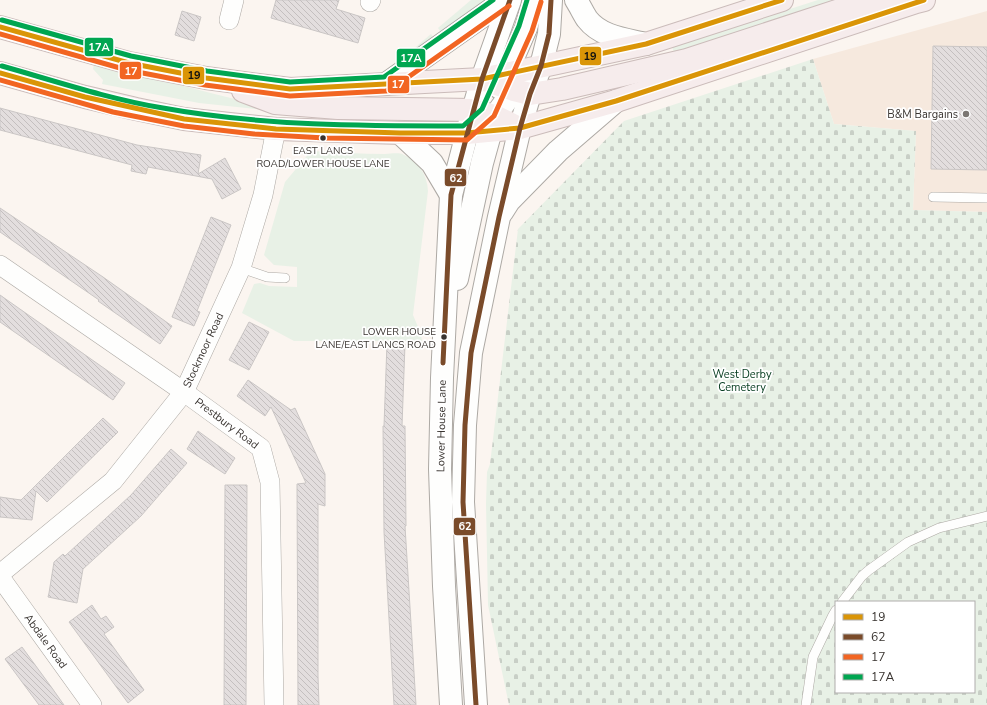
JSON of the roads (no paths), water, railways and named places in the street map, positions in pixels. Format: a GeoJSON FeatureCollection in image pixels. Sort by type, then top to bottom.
{"type":"FeatureCollection","features":[{"type":"Feature","properties":{"kind":"highway"},"geometry":{"type":"LineString","coordinates":[[507,84],[541,66],[646,44],[782,0]]}},
{"type":"Feature","properties":{"kind":"highway"},"geometry":{"type":"LineString","coordinates":[[206,78],[275,103],[487,117],[520,128],[616,101],[920,1]]}},
{"type":"Feature","properties":{"kind":"highway"},"geometry":{"type":"LineString","coordinates":[[0,27],[129,63],[206,78],[290,89],[386,84],[507,84],[562,89],[687,60],[852,6],[920,1]]}},
{"type":"Feature","properties":{"kind":"highway"},"geometry":{"type":"LineString","coordinates":[[0,72],[85,97],[136,110],[184,119],[276,129],[400,133],[466,133],[487,117]]}},
{"type":"Feature","properties":{"kind":"street"},"geometry":{"type":"LineString","coordinates":[[229,20],[234,0]]}},
{"type":"Feature","properties":{"kind":"street"},"geometry":{"type":"LineString","coordinates":[[386,84],[505,0]]}},
{"type":"Feature","properties":{"kind":"street"},"geometry":{"type":"LineString","coordinates":[[476,705],[463,502],[465,425],[470,353],[520,128],[507,84],[510,0]]}},
{"type":"Feature","properties":{"kind":"street"},"geometry":{"type":"LineString","coordinates":[[444,344],[482,163],[487,117],[507,84],[534,0]]}},
{"type":"Feature","properties":{"kind":"street"},"geometry":{"type":"LineString","coordinates":[[487,117],[507,84],[541,66],[549,34],[551,0]]}},
{"type":"Feature","properties":{"kind":"street"},"geometry":{"type":"LineString","coordinates":[[576,0],[588,19],[598,29],[611,36],[646,44]]}},
{"type":"Feature","properties":{"kind":"street"},"geometry":{"type":"LineString","coordinates":[[499,217],[509,201],[558,152],[616,101]]}},
{"type":"Feature","properties":{"kind":"street","name":"Stockmoor Road"},"geometry":{"type":"LineString","coordinates":[[0,576],[113,481],[184,392],[241,268],[263,195],[276,129]]}},
{"type":"Feature","properties":{"kind":"street"},"geometry":{"type":"LineString","coordinates":[[400,133],[432,163],[451,195]]}},
{"type":"Feature","properties":{"kind":"street","name":"Lower House Lane"},"geometry":{"type":"LineString","coordinates":[[451,705],[444,586],[440,469],[451,195],[466,133]]}},
{"type":"Feature","properties":{"kind":"street","name":"Prestbury Road"},"geometry":{"type":"LineString","coordinates":[[0,265],[184,392],[261,448],[270,482],[274,705]]}},
{"type":"Feature","properties":{"kind":"street","name":"Abdale Road"},"geometry":{"type":"LineString","coordinates":[[0,576],[92,705]]}},
{"type":"Feature","properties":{"kind":"lane"},"geometry":{"type":"LineString","coordinates":[[933,197],[987,198]]}},
{"type":"Feature","properties":{"kind":"lane"},"geometry":{"type":"LineString","coordinates":[[241,268],[267,277],[286,278]]}},
{"type":"Feature","properties":{"kind":"lane"},"geometry":{"type":"LineString","coordinates":[[843,601],[862,576],[908,542],[939,528],[987,516]]}},
{"type":"Feature","properties":{"kind":"lane"},"geometry":{"type":"LineString","coordinates":[[806,705],[813,658],[835,612]]}},
{"type":"Feature","properties":{"kind":"place","name":"B&M Bargains"},"geometry":{"type":"Point","coordinates":[966,114]}},
{"type":"Feature","properties":{"kind":"place","name":"EAST LANCS ROAD/LOWER HOUSE LANE"},"geometry":{"type":"Point","coordinates":[323,138]}},
{"type":"Feature","properties":{"kind":"place","name":"LOWER HOUSE LANE/EAST LANCS ROAD"},"geometry":{"type":"Point","coordinates":[444,337]}},
{"type":"Feature","properties":{"kind":"park label","name":"West Derby Cemetery"},"geometry":{"type":"Point","coordinates":[742,380]}}]}
